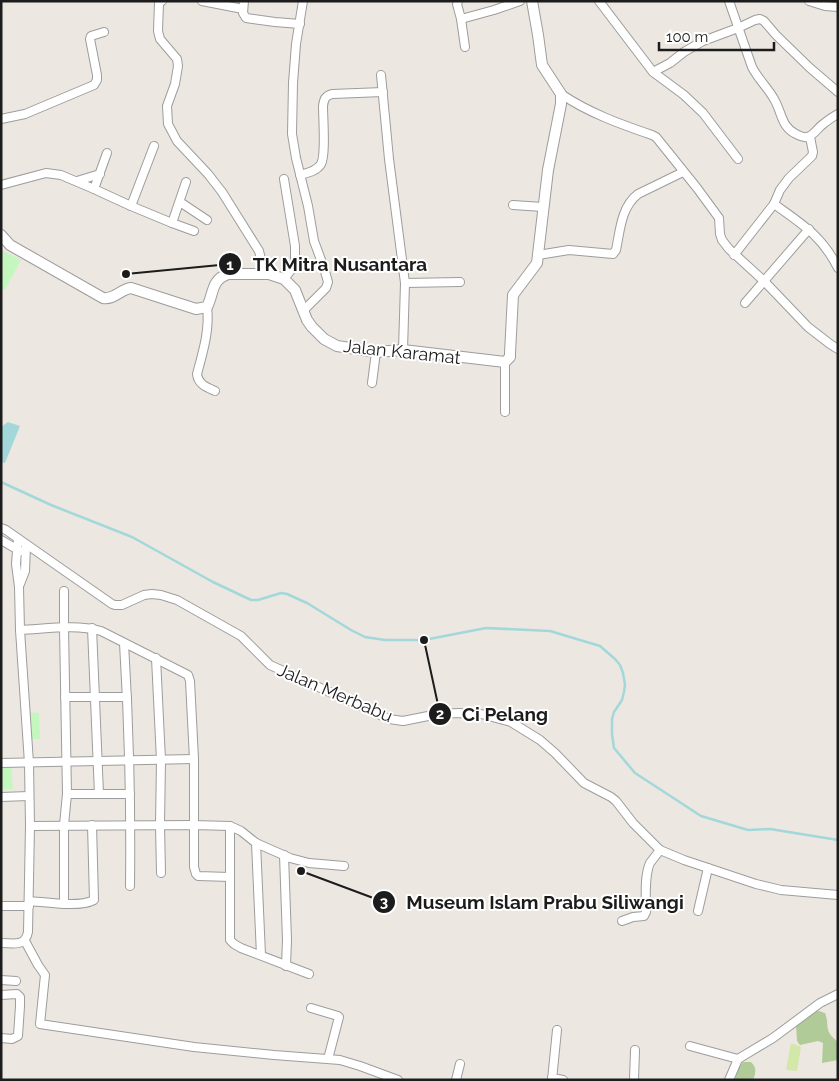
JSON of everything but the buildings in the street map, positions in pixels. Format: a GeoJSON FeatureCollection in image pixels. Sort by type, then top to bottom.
{"type":"FeatureCollection","features":[{"type":"Feature","properties":{"kind":"street"},"geometry":{"type":"LineString","coordinates":[[162,1],[159,3],[158,31],[160,39],[177,59],[178,66],[167,106],[168,124],[177,142],[208,174],[222,192],[259,251],[268,274]]}},
{"type":"Feature","properties":{"kind":"street"},"geometry":{"type":"LineString","coordinates":[[202,1],[243,5],[243,15],[246,18],[300,24]]}},
{"type":"Feature","properties":{"kind":"street"},"geometry":{"type":"LineString","coordinates":[[303,1],[296,44],[292,134],[314,241],[328,282],[326,288],[304,310]]}},
{"type":"Feature","properties":{"kind":"street"},"geometry":{"type":"LineString","coordinates":[[458,1],[465,47]]}},
{"type":"Feature","properties":{"kind":"street"},"geometry":{"type":"LineString","coordinates":[[461,19],[520,1]]}},
{"type":"Feature","properties":{"kind":"street"},"geometry":{"type":"LineString","coordinates":[[532,1],[542,65],[561,94],[608,120],[656,137],[719,218],[722,240],[734,255],[764,281],[808,327],[838,349]]}},
{"type":"Feature","properties":{"kind":"street"},"geometry":{"type":"LineString","coordinates":[[599,1],[653,72],[684,95],[703,113],[738,158]]}},
{"type":"Feature","properties":{"kind":"street"},"geometry":{"type":"LineString","coordinates":[[728,1],[752,67],[775,100],[784,123],[791,132],[804,138],[810,137],[821,126],[838,114]]}},
{"type":"Feature","properties":{"kind":"street"},"geometry":{"type":"LineString","coordinates":[[810,1],[825,6],[838,7]]}},
{"type":"Feature","properties":{"kind":"street"},"geometry":{"type":"LineString","coordinates":[[653,72],[703,41],[760,19],[838,92]]}},
{"type":"Feature","properties":{"kind":"street"},"geometry":{"type":"LineString","coordinates":[[1,119],[25,114],[94,85],[97,75],[90,39],[91,36],[104,32]]}},
{"type":"Feature","properties":{"kind":"street"},"geometry":{"type":"LineString","coordinates":[[381,75],[390,167],[405,283],[403,350]]}},
{"type":"Feature","properties":{"kind":"street"},"geometry":{"type":"LineString","coordinates":[[300,175],[314,170],[321,164],[324,154],[323,106],[327,95],[383,92]]}},
{"type":"Feature","properties":{"kind":"street"},"geometry":{"type":"LineString","coordinates":[[505,412],[505,362],[510,357],[513,295],[537,263],[548,170],[561,109],[561,94]]}},
{"type":"Feature","properties":{"kind":"street"},"geometry":{"type":"LineString","coordinates":[[734,255],[774,204],[788,178],[812,156],[810,137]]}},
{"type":"Feature","properties":{"kind":"street"},"geometry":{"type":"LineString","coordinates":[[131,206],[154,146]]}},
{"type":"Feature","properties":{"kind":"street"},"geometry":{"type":"LineString","coordinates":[[94,188],[107,153]]}},
{"type":"Feature","properties":{"kind":"street"},"geometry":{"type":"LineString","coordinates":[[538,255],[569,250],[613,254],[616,250],[625,212],[632,198],[683,172]]}},
{"type":"Feature","properties":{"kind":"street"},"geometry":{"type":"LineString","coordinates":[[1,185],[46,173],[61,175],[194,231]]}},
{"type":"Feature","properties":{"kind":"street"},"geometry":{"type":"LineString","coordinates":[[77,181],[100,174]]}},
{"type":"Feature","properties":{"kind":"street"},"geometry":{"type":"LineString","coordinates":[[215,391],[203,385],[198,380],[197,374],[207,328],[207,307],[215,283],[222,276],[228,274],[268,274],[284,279],[291,270],[295,246],[284,178]]}},
{"type":"Feature","properties":{"kind":"street"},"geometry":{"type":"LineString","coordinates":[[172,223],[186,182]]}},
{"type":"Feature","properties":{"kind":"street"},"geometry":{"type":"LineString","coordinates":[[180,202],[207,220]]}},
{"type":"Feature","properties":{"kind":"street"},"geometry":{"type":"LineString","coordinates":[[774,204],[808,229],[826,246],[838,268]]}},
{"type":"Feature","properties":{"kind":"street"},"geometry":{"type":"LineString","coordinates":[[512,205],[543,207]]}},
{"type":"Feature","properties":{"kind":"street"},"geometry":{"type":"LineString","coordinates":[[745,303],[808,229]]}},
{"type":"Feature","properties":{"kind":"street"},"geometry":{"type":"LineString","coordinates":[[1,235],[10,244],[24,253],[104,298],[110,298],[125,289],[131,288],[196,309],[207,307]]}},
{"type":"Feature","properties":{"kind":"street","name":"Jalan Karamat"},"geometry":{"type":"LineString","coordinates":[[284,279],[296,290],[312,328],[330,343],[337,346],[376,352],[403,350],[505,362]]}},
{"type":"Feature","properties":{"kind":"street"},"geometry":{"type":"LineString","coordinates":[[405,283],[460,282]]}},
{"type":"Feature","properties":{"kind":"street"},"geometry":{"type":"LineString","coordinates":[[372,383],[376,352]]}},
{"type":"Feature","properties":{"kind":"street","name":"Jalan Merbabu"},"geometry":{"type":"LineString","coordinates":[[1,528],[112,604],[122,604],[144,595],[152,594],[177,600],[241,636],[270,664],[389,719],[403,721],[438,714],[459,713],[481,714],[511,722],[540,740],[584,784],[616,801],[633,823],[660,850],[756,884],[781,890],[838,895]]}},
{"type":"Feature","properties":{"kind":"street"},"geometry":{"type":"LineString","coordinates":[[18,539],[16,564],[29,763],[29,904],[28,932],[25,941],[45,975],[40,1024],[194,1047],[346,1061],[398,1080]]}},
{"type":"Feature","properties":{"kind":"street"},"geometry":{"type":"LineString","coordinates":[[1,540],[26,556]]}},
{"type":"Feature","properties":{"kind":"street"},"geometry":{"type":"LineString","coordinates":[[19,587],[25,571],[26,545]]}},
{"type":"Feature","properties":{"kind":"street"},"geometry":{"type":"LineString","coordinates":[[64,590],[67,794],[64,825],[64,904]]}},
{"type":"Feature","properties":{"kind":"street"},"geometry":{"type":"LineString","coordinates":[[20,630],[92,628],[188,675],[194,760],[194,868],[198,876],[230,877]]}},
{"type":"Feature","properties":{"kind":"street"},"geometry":{"type":"LineString","coordinates":[[92,628],[99,794]]}},
{"type":"Feature","properties":{"kind":"street"},"geometry":{"type":"LineString","coordinates":[[124,643],[131,825],[130,886]]}},
{"type":"Feature","properties":{"kind":"street"},"geometry":{"type":"LineString","coordinates":[[156,658],[161,760],[161,874]]}},
{"type":"Feature","properties":{"kind":"street"},"geometry":{"type":"LineString","coordinates":[[65,697],[127,697]]}},
{"type":"Feature","properties":{"kind":"street"},"geometry":{"type":"LineString","coordinates":[[1,764],[194,760]]}},
{"type":"Feature","properties":{"kind":"street"},"geometry":{"type":"LineString","coordinates":[[67,794],[130,794]]}},
{"type":"Feature","properties":{"kind":"street"},"geometry":{"type":"LineString","coordinates":[[1,797],[29,796]]}},
{"type":"Feature","properties":{"kind":"street"},"geometry":{"type":"LineString","coordinates":[[1,906],[91,902],[94,899],[92,825]]}},
{"type":"Feature","properties":{"kind":"street"},"geometry":{"type":"LineString","coordinates":[[30,826],[230,826],[241,831],[256,843],[290,858],[309,863],[344,866]]}},
{"type":"Feature","properties":{"kind":"street"},"geometry":{"type":"LineString","coordinates":[[230,826],[230,940],[241,948],[309,974]]}},
{"type":"Feature","properties":{"kind":"street"},"geometry":{"type":"LineString","coordinates":[[256,843],[261,955]]}},
{"type":"Feature","properties":{"kind":"street"},"geometry":{"type":"LineString","coordinates":[[622,921],[644,916],[646,912],[648,870],[650,863],[660,850]]}},
{"type":"Feature","properties":{"kind":"street"},"geometry":{"type":"LineString","coordinates":[[284,855],[286,966]]}},
{"type":"Feature","properties":{"kind":"street"},"geometry":{"type":"LineString","coordinates":[[698,911],[708,868]]}},
{"type":"Feature","properties":{"kind":"street"},"geometry":{"type":"LineString","coordinates":[[1,943],[25,941]]}},
{"type":"Feature","properties":{"kind":"street"},"geometry":{"type":"LineString","coordinates":[[1,980],[16,981]]}},
{"type":"Feature","properties":{"kind":"street"},"geometry":{"type":"LineString","coordinates":[[1,995],[17,994],[20,997],[18,1036],[12,1039],[1,1038]]}},
{"type":"Feature","properties":{"kind":"street"},"geometry":{"type":"LineString","coordinates":[[728,1080],[738,1059],[773,1038],[820,1003],[838,994]]}},
{"type":"Feature","properties":{"kind":"street"},"geometry":{"type":"LineString","coordinates":[[311,1008],[339,1017],[328,1059]]}},
{"type":"Feature","properties":{"kind":"street"},"geometry":{"type":"LineString","coordinates":[[557,1030],[552,1079],[563,1080]]}},
{"type":"Feature","properties":{"kind":"street"},"geometry":{"type":"LineString","coordinates":[[690,1046],[738,1059]]}},
{"type":"Feature","properties":{"kind":"street"},"geometry":{"type":"LineString","coordinates":[[634,1080],[635,1050]]}},
{"type":"Feature","properties":{"kind":"street"},"geometry":{"type":"LineString","coordinates":[[456,1080],[460,1064]]}},
{"type":"Feature","properties":{"kind":"green space"},"geometry":{"type":"Polygon","coordinates":[[[1,250],[21,260],[5,290],[1,289],[1,250]]]}},
{"type":"Feature","properties":{"kind":"green space"},"geometry":{"type":"Polygon","coordinates":[[[25,712],[39,713],[40,739],[25,739],[25,712]]]}},
{"type":"Feature","properties":{"kind":"green space"},"geometry":{"type":"Polygon","coordinates":[[[1,766],[11,766],[13,789],[1,790],[1,766]]]}},
{"type":"Feature","properties":{"kind":"green space"},"geometry":{"type":"Polygon","coordinates":[[[816,1010],[825,1013],[828,1031],[837,1041],[838,1060],[822,1063],[823,1043],[818,1041],[800,1045],[797,1041],[796,1025],[816,1010]]]}},
{"type":"Feature","properties":{"kind":"green space"},"geometry":{"type":"Polygon","coordinates":[[[791,1043],[801,1047],[797,1071],[786,1070],[791,1043]]]}},
{"type":"Feature","properties":{"kind":"green space"},"geometry":{"type":"Polygon","coordinates":[[[743,1062],[751,1062],[754,1066],[753,1080],[735,1080],[738,1069],[743,1062]]]}},
{"type":"Feature","properties":{"kind":"water"},"geometry":{"type":"Polygon","coordinates":[[[8,422],[20,426],[5,463],[1,462],[1,427],[8,422]]]}},
{"type":"Feature","properties":{"kind":"waterway"},"geometry":{"type":"LineString","coordinates":[[1,482],[51,505],[132,537],[213,582],[251,600],[258,600],[281,593],[287,594],[307,603],[365,637],[385,640],[424,640],[486,628],[550,631],[600,646],[615,659],[623,673],[624,692],[622,700],[614,712],[612,734],[614,748],[635,773],[701,816],[748,830],[770,829],[838,840]]}},
{"type":"Feature","properties":{"kind":"place","name":"TK Mitra Nusantara"},"geometry":{"type":"Point","coordinates":[126,274]}},
{"type":"Feature","properties":{"kind":"place","name":"Ci Pelang"},"geometry":{"type":"Point","coordinates":[424,640]}},
{"type":"Feature","properties":{"kind":"place","name":"Museum Islam Prabu Siliwangi"},"geometry":{"type":"Point","coordinates":[301,871]}}]}
